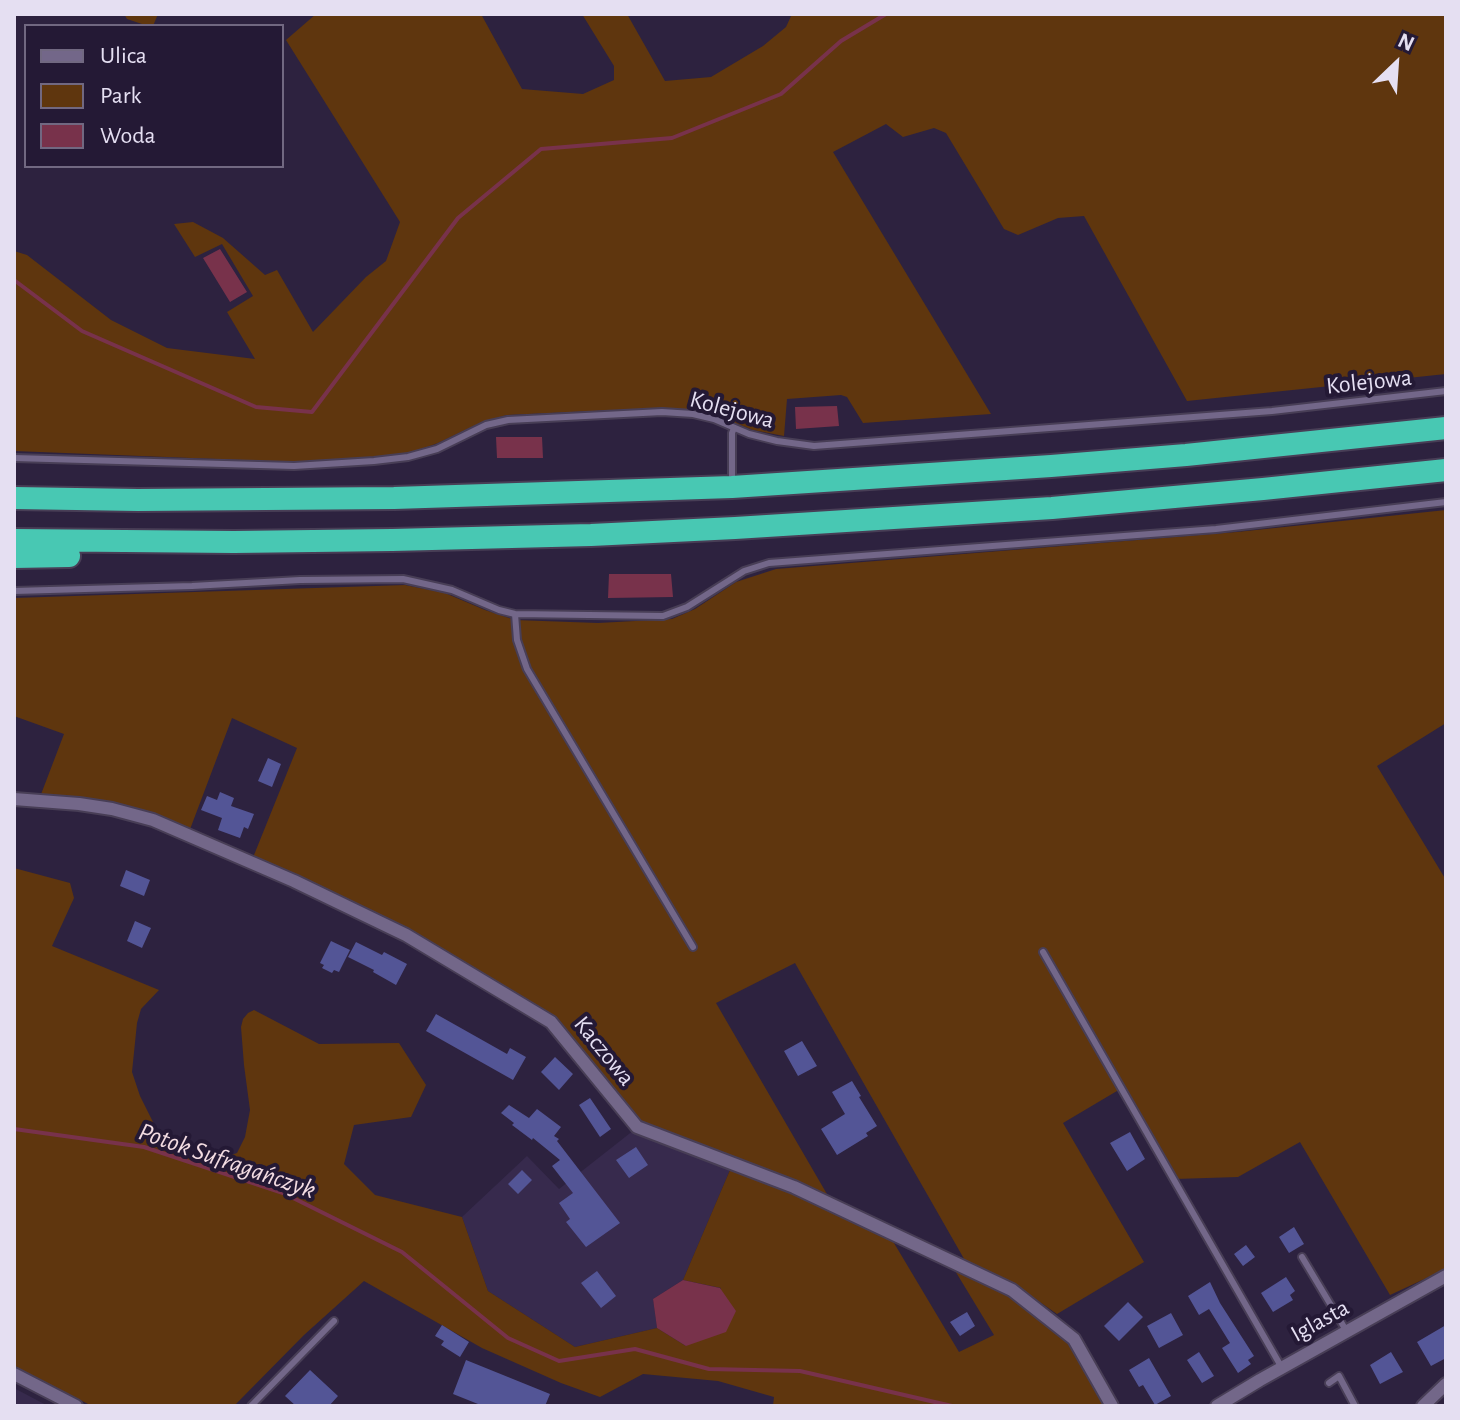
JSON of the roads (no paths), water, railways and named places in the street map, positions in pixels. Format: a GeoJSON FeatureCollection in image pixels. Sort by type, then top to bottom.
{"type":"FeatureCollection","features":[{"type":"Feature","properties":{"kind":"highway"},"geometry":{"type":"LineString","coordinates":[[14,498],[336,499],[732,487],[1051,466],[1446,428]]}},
{"type":"Feature","properties":{"kind":"highway"},"geometry":{"type":"LineString","coordinates":[[14,540],[234,542],[591,535],[842,523],[1159,499],[1446,470]]}},
{"type":"Feature","properties":{"kind":"highway"},"geometry":{"type":"LineString","coordinates":[[14,557],[111,555],[234,542]]}},
{"type":"Feature","properties":{"kind":"street","name":"Kaczowa"},"geometry":{"type":"LineString","coordinates":[[14,799],[90,805],[153,820],[294,881],[406,935],[551,1022],[637,1127],[794,1187],[1012,1290],[1074,1339],[1112,1406]]}},
{"type":"Feature","properties":{"kind":"street","name":"Iglasta"},"geometry":{"type":"LineString","coordinates":[[1217,1406],[1446,1276]]}},
{"type":"Feature","properties":{"kind":"street"},"geometry":{"type":"LineString","coordinates":[[14,1374],[76,1406]]}},
{"type":"Feature","properties":{"kind":"street"},"geometry":{"type":"LineString","coordinates":[[1423,1406],[1446,1384]]}},
{"type":"Feature","properties":{"kind":"lane","name":"Kolejowa"},"geometry":{"type":"LineString","coordinates":[[14,458],[294,466],[408,457],[437,449],[486,425],[508,420],[662,412],[693,414],[777,441],[814,446],[1256,412],[1446,391]]}},
{"type":"Feature","properties":{"kind":"lane"},"geometry":{"type":"LineString","coordinates":[[732,487],[734,428]]}},
{"type":"Feature","properties":{"kind":"lane"},"geometry":{"type":"LineString","coordinates":[[14,591],[403,579],[452,590],[515,614],[663,616],[687,607],[744,571],[769,563],[1216,529],[1446,502]]}},
{"type":"Feature","properties":{"kind":"lane"},"geometry":{"type":"LineString","coordinates":[[515,614],[517,640],[527,669],[693,947]]}},
{"type":"Feature","properties":{"kind":"lane"},"geometry":{"type":"LineString","coordinates":[[1043,952],[1282,1368]]}},
{"type":"Feature","properties":{"kind":"lane"},"geometry":{"type":"LineString","coordinates":[[1302,1257],[1347,1332]]}},
{"type":"Feature","properties":{"kind":"lane"},"geometry":{"type":"LineString","coordinates":[[251,1406],[334,1321]]}},
{"type":"Feature","properties":{"kind":"lane"},"geometry":{"type":"LineString","coordinates":[[1329,1383],[1339,1376],[1355,1406]]}},
{"type":"Feature","properties":{"kind":"water"},"geometry":{"type":"Polygon","coordinates":[[[220,249],[247,292],[230,302],[203,258],[220,249]]]}},
{"type":"Feature","properties":{"kind":"water"},"geometry":{"type":"Polygon","coordinates":[[[837,406],[839,426],[796,429],[795,407],[837,406]]]}},
{"type":"Feature","properties":{"kind":"water"},"geometry":{"type":"Polygon","coordinates":[[[496,437],[542,437],[543,458],[497,458],[496,437]]]}},
{"type":"Feature","properties":{"kind":"water"},"geometry":{"type":"Polygon","coordinates":[[[609,574],[671,574],[673,597],[608,598],[609,574]]]}},
{"type":"Feature","properties":{"kind":"water"},"geometry":{"type":"Polygon","coordinates":[[[683,1280],[720,1288],[736,1311],[726,1332],[686,1346],[657,1328],[653,1299],[683,1280]]]}},
{"type":"Feature","properties":{"kind":"waterway"},"geometry":{"type":"LineString","coordinates":[[14,280],[82,331],[256,407],[312,412],[458,218],[541,149],[672,138],[781,94],[841,41],[886,14]]}},
{"type":"Feature","properties":{"kind":"waterway","name":"Potok Sufragańczyk"},"geometry":{"type":"LineString","coordinates":[[14,1129],[144,1147],[283,1193],[402,1252],[508,1338],[559,1361],[635,1349],[709,1369],[800,1371],[952,1406]]}}]}
